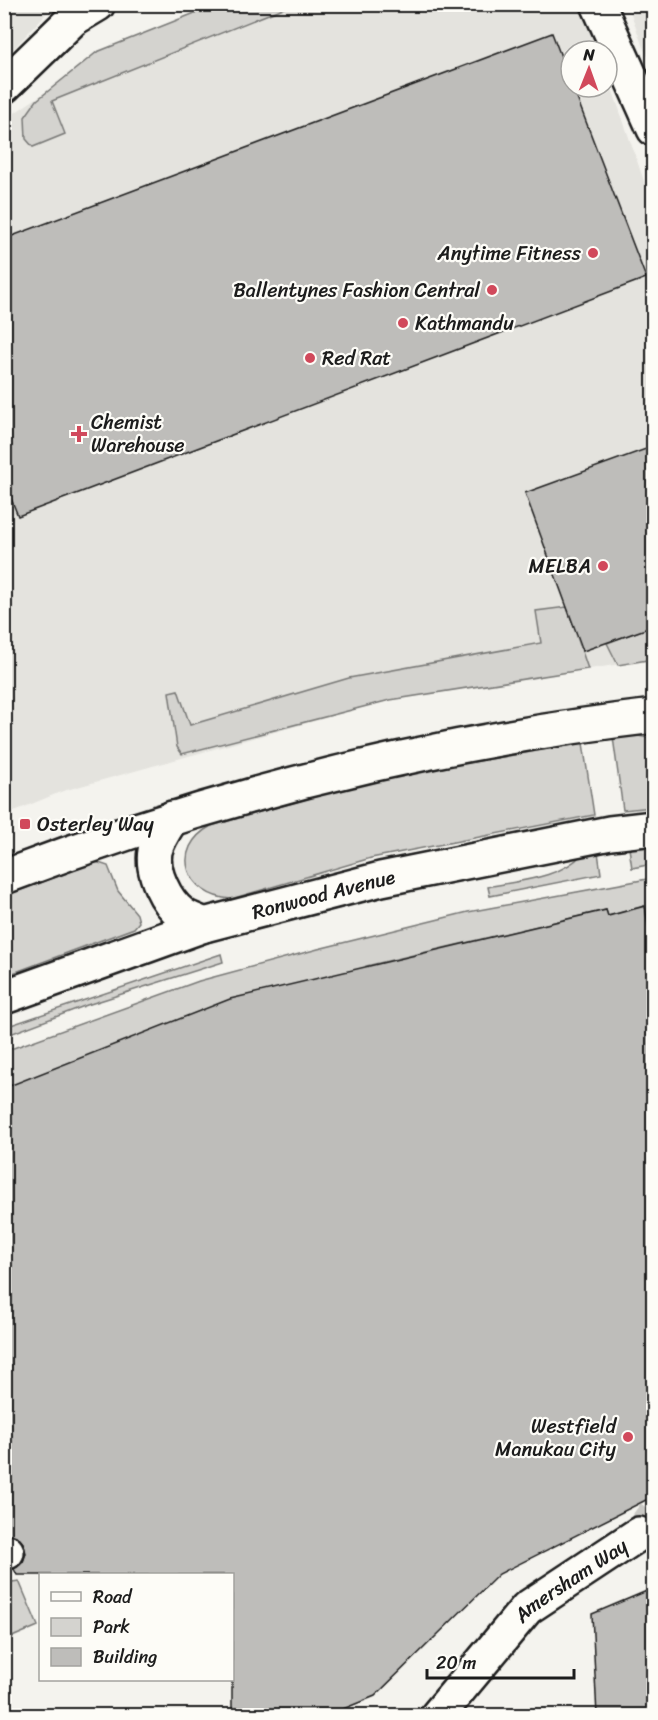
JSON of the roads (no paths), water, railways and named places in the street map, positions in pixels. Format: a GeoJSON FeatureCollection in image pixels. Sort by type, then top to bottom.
{"type":"FeatureCollection","features":[{"type":"Feature","properties":{"kind":"main road"},"geometry":{"type":"LineString","coordinates":[[4,86],[74,19],[98,4]]}},
{"type":"Feature","properties":{"kind":"main road"},"geometry":{"type":"LineString","coordinates":[[598,4],[654,129]]}},
{"type":"Feature","properties":{"kind":"main road"},"geometry":{"type":"LineString","coordinates":[[4,877],[172,818],[364,766],[477,741],[654,716]]}},
{"type":"Feature","properties":{"kind":"main road"},"geometry":{"type":"LineString","coordinates":[[172,818],[160,837],[154,854],[155,871],[171,901],[182,914],[204,924]]}},
{"type":"Feature","properties":{"kind":"main road","name":"Ronwood Avenue"},"geometry":{"type":"LineString","coordinates":[[4,997],[204,924],[381,879],[610,833],[654,828]]}},
{"type":"Feature","properties":{"kind":"main road","name":"Amersham Way"},"geometry":{"type":"LineString","coordinates":[[437,1716],[527,1608],[639,1534]]}},
{"type":"Feature","properties":{"kind":"tunnel"},"geometry":{"type":"LineString","coordinates":[[639,1534],[654,1513]]}},
{"type":"Feature","properties":{"kind":"place","name":"Anytime Fitness"},"geometry":{"type":"Point","coordinates":[593,253]}},
{"type":"Feature","properties":{"kind":"place","name":"Ballentynes Fashion Central"},"geometry":{"type":"Point","coordinates":[492,290]}},
{"type":"Feature","properties":{"kind":"place","name":"Kathmandu"},"geometry":{"type":"Point","coordinates":[403,323]}},
{"type":"Feature","properties":{"kind":"place","name":"Red Rat"},"geometry":{"type":"Point","coordinates":[310,358]}},
{"type":"Feature","properties":{"kind":"place","name":"Chemist Warehouse"},"geometry":{"type":"Point","coordinates":[79,434]}},
{"type":"Feature","properties":{"kind":"place","name":"MELBA"},"geometry":{"type":"Point","coordinates":[603,566]}},
{"type":"Feature","properties":{"kind":"place","name":"Osterley Way"},"geometry":{"type":"Point","coordinates":[25,824]}},
{"type":"Feature","properties":{"kind":"place","name":"Westfield Manukau City"},"geometry":{"type":"Point","coordinates":[628,1437]}}]}
